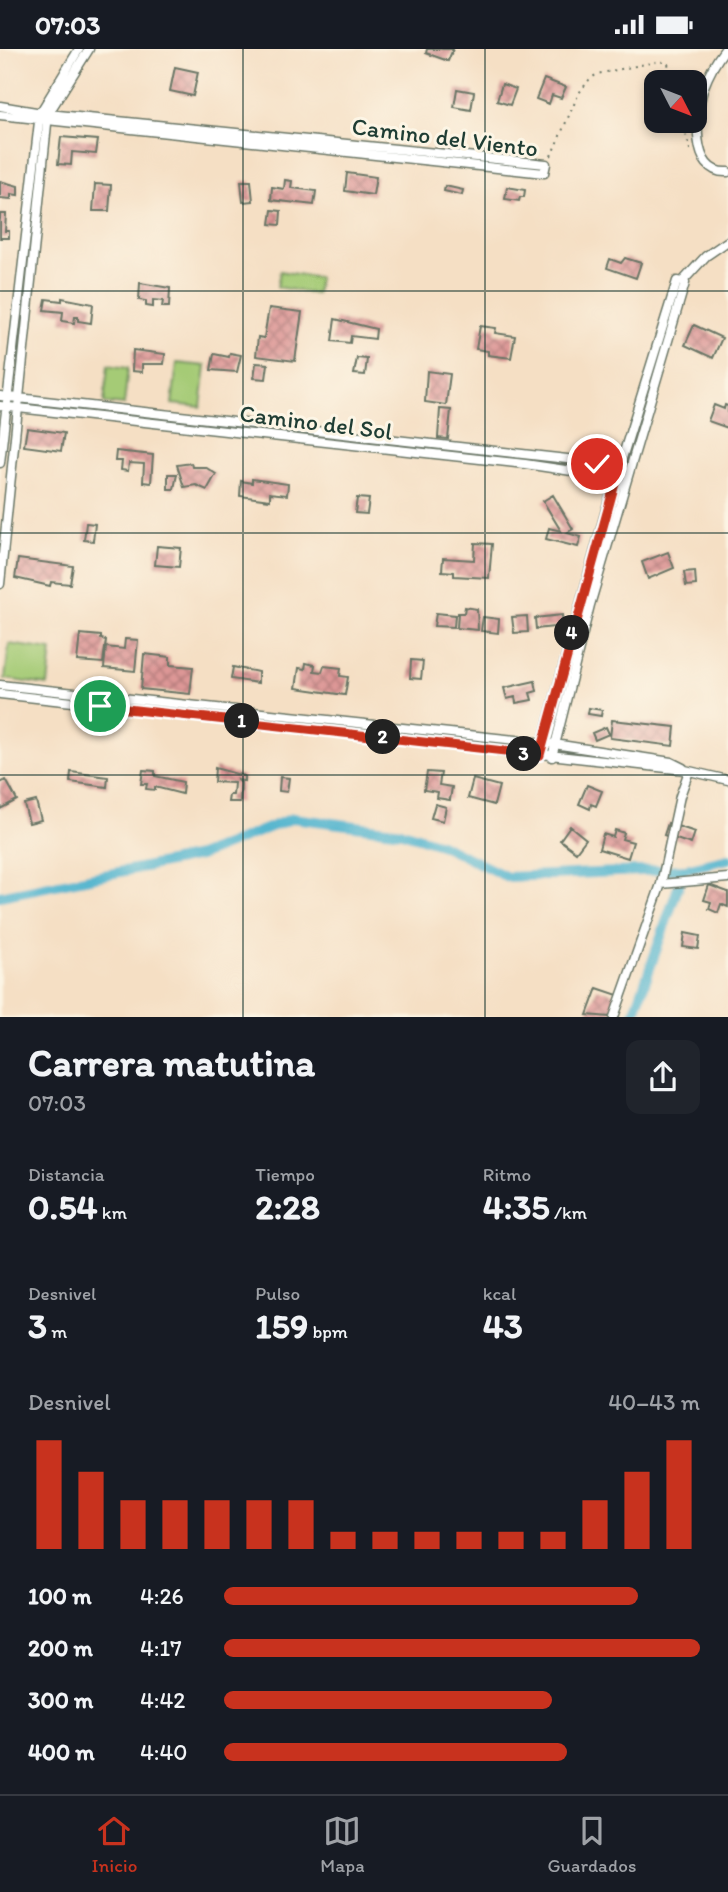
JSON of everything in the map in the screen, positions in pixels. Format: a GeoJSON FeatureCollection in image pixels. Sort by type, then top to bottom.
{"type":"FeatureCollection","features":[{"type":"Feature","properties":{"kind":"street"},"geometry":{"type":"LineString","coordinates":[[0,463],[3,397],[43,118],[79,49]]}},
{"type":"Feature","properties":{"kind":"street"},"geometry":{"type":"LineString","coordinates":[[0,584],[43,118],[89,49]]}},
{"type":"Feature","properties":{"kind":"street"},"geometry":{"type":"LineString","coordinates":[[724,49],[707,80],[699,122],[703,159],[713,170],[728,172]]}},
{"type":"Feature","properties":{"kind":"street","name":"Camino del Viento"},"geometry":{"type":"LineString","coordinates":[[0,106],[43,118]]}},
{"type":"Feature","properties":{"kind":"street","name":"Camino del Viento"},"geometry":{"type":"LineString","coordinates":[[0,115],[546,164]]}},
{"type":"Feature","properties":{"kind":"street"},"geometry":{"type":"LineString","coordinates":[[540,755],[615,481],[615,468],[677,281],[682,282],[706,257],[728,240]]}},
{"type":"Feature","properties":{"kind":"street"},"geometry":{"type":"LineString","coordinates":[[552,757],[625,485],[685,283],[682,282]]}},
{"type":"Feature","properties":{"kind":"street","name":"Camino del Sol"},"geometry":{"type":"LineString","coordinates":[[3,397],[585,461],[629,473]]}},
{"type":"Feature","properties":{"kind":"street","name":"Camino del Sol"},"geometry":{"type":"LineString","coordinates":[[3,407],[525,464],[592,474],[625,485]]}},
{"type":"Feature","properties":{"kind":"street"},"geometry":{"type":"LineString","coordinates":[[0,685],[554,744],[671,762],[687,770]]}},
{"type":"Feature","properties":{"kind":"street"},"geometry":{"type":"LineString","coordinates":[[0,694],[687,770],[728,780]]}},
{"type":"Feature","properties":{"kind":"street"},"geometry":{"type":"LineString","coordinates":[[614,1017],[662,879],[687,770]]}},
{"type":"Feature","properties":{"kind":"street"},"geometry":{"type":"LineString","coordinates":[[662,879],[728,878]]}},
{"type":"Feature","properties":{"kind":"path"},"geometry":{"type":"LineString","coordinates":[[546,164],[562,135],[579,93],[597,74],[660,61],[668,64],[670,70]]}},
{"type":"Feature","properties":{"kind":"green space"},"geometry":{"type":"Polygon","coordinates":[[[280,271],[319,278],[316,294],[277,287],[280,271]]]}},
{"type":"Feature","properties":{"kind":"green space"},"geometry":{"type":"Polygon","coordinates":[[[177,363],[206,366],[201,407],[172,404],[177,363]]]}},
{"type":"Feature","properties":{"kind":"green space"},"geometry":{"type":"Polygon","coordinates":[[[108,365],[128,368],[124,405],[104,403],[108,365]]]}},
{"type":"Feature","properties":{"kind":"green space"},"geometry":{"type":"Polygon","coordinates":[[[9,644],[52,650],[48,685],[5,679],[9,644]]]}},
{"type":"Feature","properties":{"kind":"building"},"geometry":{"type":"Polygon","coordinates":[[[427,49],[453,49],[448,61],[426,53],[427,49]]]}},
{"type":"Feature","properties":{"kind":"building"},"geometry":{"type":"Polygon","coordinates":[[[175,67],[198,72],[193,96],[170,91],[175,67]]]}},
{"type":"Feature","properties":{"kind":"building"},"geometry":{"type":"Polygon","coordinates":[[[544,79],[566,87],[561,98],[552,95],[549,104],[536,99],[544,79]]]}},
{"type":"Feature","properties":{"kind":"building"},"geometry":{"type":"Polygon","coordinates":[[[502,84],[516,89],[510,105],[497,101],[502,84]]]}},
{"type":"Feature","properties":{"kind":"building"},"geometry":{"type":"Polygon","coordinates":[[[457,89],[474,92],[471,110],[454,107],[457,89]]]}},
{"type":"Feature","properties":{"kind":"building"},"geometry":{"type":"Polygon","coordinates":[[[61,137],[98,140],[96,154],[72,152],[71,165],[58,164],[61,137]]]}},
{"type":"Feature","properties":{"kind":"building"},"geometry":{"type":"Polygon","coordinates":[[[347,173],[376,177],[373,195],[345,191],[347,173]]]}},
{"type":"Feature","properties":{"kind":"building"},"geometry":{"type":"Polygon","coordinates":[[[285,180],[292,181],[291,188],[316,191],[314,205],[271,200],[272,187],[284,189],[285,180]]]}},
{"type":"Feature","properties":{"kind":"building"},"geometry":{"type":"Polygon","coordinates":[[[0,181],[18,186],[18,195],[11,194],[11,199],[0,198],[0,181]]]}},
{"type":"Feature","properties":{"kind":"building"},"geometry":{"type":"Polygon","coordinates":[[[241,181],[251,181],[253,201],[243,202],[241,181]]]}},
{"type":"Feature","properties":{"kind":"building"},"geometry":{"type":"Polygon","coordinates":[[[95,184],[111,185],[109,211],[93,211],[95,184]]]}},
{"type":"Feature","properties":{"kind":"building"},"geometry":{"type":"Polygon","coordinates":[[[445,186],[463,190],[462,195],[444,191],[445,186]]]}},
{"type":"Feature","properties":{"kind":"building"},"geometry":{"type":"Polygon","coordinates":[[[507,187],[525,190],[524,197],[520,197],[519,201],[505,199],[507,187]]]}},
{"type":"Feature","properties":{"kind":"building"},"geometry":{"type":"Polygon","coordinates":[[[272,210],[281,211],[280,225],[270,224],[272,210]]]}},
{"type":"Feature","properties":{"kind":"building"},"geometry":{"type":"Polygon","coordinates":[[[0,214],[6,214],[5,231],[9,231],[9,238],[0,238],[0,214]]]}},
{"type":"Feature","properties":{"kind":"building"},"geometry":{"type":"Polygon","coordinates":[[[625,258],[641,263],[636,278],[607,268],[610,259],[621,263],[625,258]]]}},
{"type":"Feature","properties":{"kind":"building"},"geometry":{"type":"Polygon","coordinates":[[[140,283],[170,288],[169,307],[162,307],[163,301],[153,300],[153,307],[146,306],[146,301],[139,300],[140,283]]]}},
{"type":"Feature","properties":{"kind":"building"},"geometry":{"type":"Polygon","coordinates":[[[62,298],[93,304],[91,323],[78,321],[78,317],[75,317],[74,323],[62,321],[63,312],[44,310],[46,299],[62,301],[62,298]]]}},
{"type":"Feature","properties":{"kind":"building"},"geometry":{"type":"Polygon","coordinates":[[[269,308],[302,312],[295,361],[256,356],[258,337],[264,338],[269,308]]]}},
{"type":"Feature","properties":{"kind":"building"},"geometry":{"type":"Polygon","coordinates":[[[335,319],[376,329],[375,339],[351,336],[350,343],[332,341],[335,319]]]}},
{"type":"Feature","properties":{"kind":"building"},"geometry":{"type":"Polygon","coordinates":[[[694,325],[722,338],[713,358],[685,345],[694,325]]]}},
{"type":"Feature","properties":{"kind":"building"},"geometry":{"type":"Polygon","coordinates":[[[480,326],[496,328],[495,333],[515,336],[511,358],[488,355],[488,351],[476,349],[480,326]]]}},
{"type":"Feature","properties":{"kind":"building"},"geometry":{"type":"Polygon","coordinates":[[[133,350],[165,354],[164,364],[142,364],[142,372],[132,371],[133,350]]]}},
{"type":"Feature","properties":{"kind":"building"},"geometry":{"type":"Polygon","coordinates":[[[230,353],[241,355],[237,372],[211,370],[214,354],[229,357],[230,353]]]}},
{"type":"Feature","properties":{"kind":"building"},"geometry":{"type":"Polygon","coordinates":[[[357,358],[367,359],[365,375],[354,374],[357,358]]]}},
{"type":"Feature","properties":{"kind":"building"},"geometry":{"type":"Polygon","coordinates":[[[256,363],[268,364],[266,379],[254,378],[256,363]]]}},
{"type":"Feature","properties":{"kind":"building"},"geometry":{"type":"Polygon","coordinates":[[[427,371],[450,374],[446,405],[425,402],[427,371]]]}},
{"type":"Feature","properties":{"kind":"building"},"geometry":{"type":"Polygon","coordinates":[[[714,405],[724,409],[725,405],[728,406],[728,428],[708,421],[714,405]]]}},
{"type":"Feature","properties":{"kind":"building"},"geometry":{"type":"Polygon","coordinates":[[[440,409],[451,410],[448,439],[438,438],[440,409]]]}},
{"type":"Feature","properties":{"kind":"building"},"geometry":{"type":"Polygon","coordinates":[[[27,428],[64,433],[61,451],[24,446],[27,428]]]}},
{"type":"Feature","properties":{"kind":"building"},"geometry":{"type":"Polygon","coordinates":[[[116,451],[153,455],[151,483],[143,482],[144,464],[129,463],[128,471],[121,470],[122,461],[115,461],[116,451]]]}},
{"type":"Feature","properties":{"kind":"building"},"geometry":{"type":"Polygon","coordinates":[[[191,463],[192,467],[205,467],[216,474],[207,490],[196,485],[184,487],[177,465],[191,463]]]}},
{"type":"Feature","properties":{"kind":"building"},"geometry":{"type":"Polygon","coordinates":[[[168,474],[177,474],[174,489],[168,489],[168,474]]]}},
{"type":"Feature","properties":{"kind":"building"},"geometry":{"type":"Polygon","coordinates":[[[252,479],[288,484],[287,495],[270,493],[270,500],[240,496],[241,481],[252,483],[252,479]]]}},
{"type":"Feature","properties":{"kind":"building"},"geometry":{"type":"Polygon","coordinates":[[[553,495],[573,529],[567,533],[581,537],[578,547],[546,539],[549,528],[561,531],[543,501],[553,495]]]}},
{"type":"Feature","properties":{"kind":"building"},"geometry":{"type":"Polygon","coordinates":[[[357,498],[369,499],[367,514],[355,513],[357,498]]]}},
{"type":"Feature","properties":{"kind":"building"},"geometry":{"type":"Polygon","coordinates":[[[86,523],[95,524],[93,541],[84,540],[86,523]]]}},
{"type":"Feature","properties":{"kind":"building"},"geometry":{"type":"Polygon","coordinates":[[[475,543],[492,544],[489,578],[454,576],[454,572],[442,571],[443,558],[474,560],[475,543]]]}},
{"type":"Feature","properties":{"kind":"building"},"geometry":{"type":"Polygon","coordinates":[[[157,546],[181,548],[179,567],[155,565],[157,546]]]}},
{"type":"Feature","properties":{"kind":"building"},"geometry":{"type":"Polygon","coordinates":[[[668,552],[674,568],[648,579],[642,562],[668,552]]]}},
{"type":"Feature","properties":{"kind":"building"},"geometry":{"type":"Polygon","coordinates":[[[18,559],[73,566],[70,584],[51,582],[50,586],[15,578],[18,559]]]}},
{"type":"Feature","properties":{"kind":"building"},"geometry":{"type":"Polygon","coordinates":[[[695,571],[696,585],[686,586],[684,572],[695,571]]]}},
{"type":"Feature","properties":{"kind":"building"},"geometry":{"type":"Polygon","coordinates":[[[465,607],[477,609],[478,630],[457,628],[458,613],[464,613],[465,607]]]}},
{"type":"Feature","properties":{"kind":"building"},"geometry":{"type":"Polygon","coordinates":[[[436,613],[455,615],[454,627],[434,626],[436,613]]]}},
{"type":"Feature","properties":{"kind":"building"},"geometry":{"type":"Polygon","coordinates":[[[562,615],[563,626],[536,629],[535,618],[562,615]]]}},
{"type":"Feature","properties":{"kind":"building"},"geometry":{"type":"Polygon","coordinates":[[[527,616],[528,632],[514,633],[512,617],[527,616]]]}},
{"type":"Feature","properties":{"kind":"building"},"geometry":{"type":"Polygon","coordinates":[[[483,617],[499,619],[498,633],[481,631],[483,617]]]}},
{"type":"Feature","properties":{"kind":"building"},"geometry":{"type":"Polygon","coordinates":[[[80,634],[101,636],[101,639],[106,640],[103,663],[77,661],[80,634]]]}},
{"type":"Feature","properties":{"kind":"building"},"geometry":{"type":"Polygon","coordinates":[[[125,639],[138,640],[135,671],[104,668],[106,647],[124,649],[125,639]]]}},
{"type":"Feature","properties":{"kind":"building"},"geometry":{"type":"Polygon","coordinates":[[[144,654],[170,657],[170,665],[193,667],[190,694],[141,689],[144,654]]]}},
{"type":"Feature","properties":{"kind":"building"},"geometry":{"type":"Polygon","coordinates":[[[411,660],[423,661],[421,679],[410,678],[411,660]]]}},
{"type":"Feature","properties":{"kind":"building"},"geometry":{"type":"Polygon","coordinates":[[[306,663],[315,665],[314,671],[322,672],[324,666],[341,668],[340,676],[348,677],[345,695],[296,688],[299,668],[305,669],[306,663]]]}},
{"type":"Feature","properties":{"kind":"building"},"geometry":{"type":"Polygon","coordinates":[[[233,667],[258,672],[258,683],[231,679],[233,667]]]}},
{"type":"Feature","properties":{"kind":"building"},"geometry":{"type":"Polygon","coordinates":[[[535,681],[537,691],[530,693],[532,700],[516,703],[515,697],[507,699],[504,688],[535,681]]]}},
{"type":"Feature","properties":{"kind":"building"},"geometry":{"type":"Polygon","coordinates":[[[589,708],[602,710],[601,716],[588,714],[589,708]]]}},
{"type":"Feature","properties":{"kind":"building"},"geometry":{"type":"Polygon","coordinates":[[[612,720],[675,727],[673,746],[610,738],[612,720]]]}},
{"type":"Feature","properties":{"kind":"building"},"geometry":{"type":"Polygon","coordinates":[[[606,727],[609,734],[595,740],[592,733],[606,727]]]}},
{"type":"Feature","properties":{"kind":"building"},"geometry":{"type":"Polygon","coordinates":[[[215,768],[244,776],[244,781],[238,780],[241,783],[240,802],[228,802],[229,795],[233,795],[234,783],[214,782],[215,768]]]}},
{"type":"Feature","properties":{"kind":"building"},"geometry":{"type":"Polygon","coordinates":[[[143,770],[155,771],[155,776],[183,782],[182,794],[155,787],[155,790],[146,789],[147,784],[141,784],[143,770]]]}},
{"type":"Feature","properties":{"kind":"building"},"geometry":{"type":"Polygon","coordinates":[[[71,772],[108,777],[107,787],[70,782],[71,772]]]}},
{"type":"Feature","properties":{"kind":"building"},"geometry":{"type":"Polygon","coordinates":[[[427,772],[441,773],[439,785],[452,787],[450,800],[437,798],[438,792],[424,790],[427,772]]]}},
{"type":"Feature","properties":{"kind":"building"},"geometry":{"type":"Polygon","coordinates":[[[280,777],[289,778],[287,792],[279,791],[280,777]]]}},
{"type":"Feature","properties":{"kind":"building"},"geometry":{"type":"Polygon","coordinates":[[[473,779],[499,786],[494,805],[468,798],[473,779]]]}},
{"type":"Feature","properties":{"kind":"building"},"geometry":{"type":"Polygon","coordinates":[[[6,780],[17,800],[0,809],[0,783],[6,780]]]}},
{"type":"Feature","properties":{"kind":"building"},"geometry":{"type":"Polygon","coordinates":[[[587,785],[602,791],[596,806],[591,804],[590,809],[579,804],[587,785]]]}},
{"type":"Feature","properties":{"kind":"building"},"geometry":{"type":"Polygon","coordinates":[[[36,801],[41,820],[29,823],[24,804],[36,801]]]}},
{"type":"Feature","properties":{"kind":"building"},"geometry":{"type":"Polygon","coordinates":[[[435,804],[446,807],[443,821],[431,818],[435,804]]]}},
{"type":"Feature","properties":{"kind":"building"},"geometry":{"type":"Polygon","coordinates":[[[668,823],[695,832],[691,844],[664,835],[668,823]]]}},
{"type":"Feature","properties":{"kind":"building"},"geometry":{"type":"Polygon","coordinates":[[[570,826],[586,839],[576,852],[560,840],[570,826]]]}},
{"type":"Feature","properties":{"kind":"building"},"geometry":{"type":"Polygon","coordinates":[[[615,830],[624,833],[622,839],[633,842],[628,858],[599,849],[603,834],[613,837],[615,830]]]}},
{"type":"Feature","properties":{"kind":"building"},"geometry":{"type":"Polygon","coordinates":[[[709,885],[728,892],[728,907],[721,904],[718,913],[709,909],[711,902],[704,900],[709,885]]]}},
{"type":"Feature","properties":{"kind":"building"},"geometry":{"type":"Polygon","coordinates":[[[685,933],[700,936],[698,949],[683,947],[685,933]]]}},
{"type":"Feature","properties":{"kind":"building"},"geometry":{"type":"Polygon","coordinates":[[[597,988],[618,995],[610,1017],[587,1015],[597,988]]]}},
{"type":"Feature","properties":{"kind":"waterway"},"geometry":{"type":"LineString","coordinates":[[0,896],[199,856],[293,818],[402,832],[440,844],[507,877],[685,869],[728,859]]}},
{"type":"Feature","properties":{"kind":"waterway"},"geometry":{"type":"LineString","coordinates":[[633,1017],[682,876]]}},
{"type":"Feature","properties":{"kind":"route"},"geometry":{"type":"LineString","coordinates":[[100,706],[540,755],[547,721],[619,469],[597,464]]}}]}
